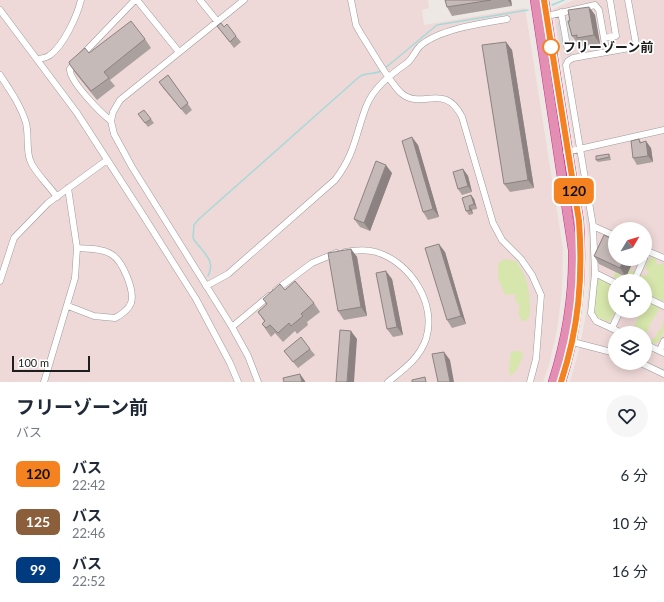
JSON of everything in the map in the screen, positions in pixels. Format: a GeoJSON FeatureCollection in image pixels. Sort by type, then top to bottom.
{"type":"FeatureCollection","features":[{"type":"Feature","properties":{"kind":"highway"},"geometry":{"type":"LineString","coordinates":[[535,0],[563,153],[579,221],[581,252],[580,296],[573,342],[561,382]]}},
{"type":"Feature","properties":{"kind":"highway"},"geometry":{"type":"LineString","coordinates":[[544,0],[563,153],[574,272],[569,322],[553,382]]}},
{"type":"Feature","properties":{"kind":"lane"},"geometry":{"type":"LineString","coordinates":[[38,60],[50,56],[69,31],[81,0]]}},
{"type":"Feature","properties":{"kind":"lane"},"geometry":{"type":"LineString","coordinates":[[111,121],[73,80],[70,69],[136,0],[179,52]]}},
{"type":"Feature","properties":{"kind":"lane"},"geometry":{"type":"LineString","coordinates":[[200,0],[217,21]]}},
{"type":"Feature","properties":{"kind":"lane"},"geometry":{"type":"LineString","coordinates":[[244,0],[120,100],[113,112],[111,121],[114,134],[122,150],[232,326],[248,356],[258,382]]}},
{"type":"Feature","properties":{"kind":"lane"},"geometry":{"type":"LineString","coordinates":[[351,0],[356,25],[389,76],[402,93],[417,99],[447,99],[457,107],[462,117],[493,223],[502,240],[521,259],[532,275],[541,295],[536,359],[530,382]]}},
{"type":"Feature","properties":{"kind":"lane"},"geometry":{"type":"LineString","coordinates":[[547,16],[595,3],[599,10],[604,41],[616,36],[610,0]]}},
{"type":"Feature","properties":{"kind":"lane"},"geometry":{"type":"LineString","coordinates":[[608,326],[596,321],[592,316],[594,226],[580,149],[567,63],[573,58],[635,46],[636,44],[628,0]]}},
{"type":"Feature","properties":{"kind":"lane"},"geometry":{"type":"LineString","coordinates":[[0,10],[77,113],[196,299],[230,363],[238,382]]}},
{"type":"Feature","properties":{"kind":"lane"},"geometry":{"type":"LineString","coordinates":[[561,12],[568,51]]}},
{"type":"Feature","properties":{"kind":"lane"},"geometry":{"type":"LineString","coordinates":[[206,286],[228,274],[335,180],[347,164],[353,151],[366,106],[374,92],[389,76],[412,58],[420,47],[431,40],[467,26],[507,19]]}},
{"type":"Feature","properties":{"kind":"lane"},"geometry":{"type":"LineString","coordinates":[[0,75],[15,99],[26,124],[30,159],[36,172],[47,182],[57,197]]}},
{"type":"Feature","properties":{"kind":"lane"},"geometry":{"type":"LineString","coordinates":[[563,153],[664,130]]}},
{"type":"Feature","properties":{"kind":"lane"},"geometry":{"type":"LineString","coordinates":[[0,281],[14,238],[48,203],[107,160]]}},
{"type":"Feature","properties":{"kind":"lane"},"geometry":{"type":"LineString","coordinates":[[44,382],[68,306],[75,278],[77,248],[68,188]]}},
{"type":"Feature","properties":{"kind":"lane"},"geometry":{"type":"LineString","coordinates":[[594,226],[608,233]]}},
{"type":"Feature","properties":{"kind":"lane"},"geometry":{"type":"LineString","coordinates":[[68,306],[94,316],[115,318],[130,305],[133,294],[119,261],[112,254],[102,250],[77,248]]}},
{"type":"Feature","properties":{"kind":"lane"},"geometry":{"type":"LineString","coordinates":[[232,326],[293,276],[312,263],[335,253],[357,250],[375,251],[392,259],[414,279],[424,300],[428,313],[426,338],[420,353],[407,368],[388,382]]}},
{"type":"Feature","properties":{"kind":"lane"},"geometry":{"type":"LineString","coordinates":[[652,252],[664,258]]}},
{"type":"Feature","properties":{"kind":"lane"},"geometry":{"type":"LineString","coordinates":[[0,253],[7,256]]}},
{"type":"Feature","properties":{"kind":"lane"},"geometry":{"type":"LineString","coordinates":[[594,273],[608,279]]}},
{"type":"Feature","properties":{"kind":"lane"},"geometry":{"type":"LineString","coordinates":[[652,300],[664,306]]}},
{"type":"Feature","properties":{"kind":"lane"},"geometry":{"type":"LineString","coordinates":[[652,347],[662,352],[664,341]]}},
{"type":"Feature","properties":{"kind":"lane"},"geometry":{"type":"LineString","coordinates":[[573,342],[608,351]]}},
{"type":"Feature","properties":{"kind":"lane"},"geometry":{"type":"LineString","coordinates":[[652,368],[664,374]]}},
{"type":"Feature","properties":{"kind":"shaded area"},"geometry":{"type":"Polygon","coordinates":[[[0,0],[428,0],[429,8],[422,10],[424,25],[525,8],[563,249],[562,291],[557,330],[549,365],[543,382],[0,382],[0,0]]]}},
{"type":"Feature","properties":{"kind":"shaded area"},"geometry":{"type":"Polygon","coordinates":[[[574,0],[664,0],[664,382],[570,382],[580,346],[586,314],[589,285],[589,241],[553,9],[574,0]]]}},
{"type":"Feature","properties":{"kind":"shaded area"},"geometry":{"type":"Polygon","coordinates":[[[569,18],[574,47],[561,49],[557,24],[569,18]]]}},
{"type":"Feature","properties":{"kind":"green space"},"geometry":{"type":"Polygon","coordinates":[[[654,257],[656,259],[656,263],[660,265],[664,262],[664,300],[662,301],[652,296],[652,274],[647,274],[648,272],[645,267],[652,266],[652,258],[654,257]]]}},
{"type":"Feature","properties":{"kind":"green space"},"geometry":{"type":"Polygon","coordinates":[[[504,259],[516,261],[524,274],[528,288],[530,304],[529,318],[522,322],[518,313],[520,306],[515,300],[516,294],[505,295],[498,278],[498,264],[504,259]]]}},
{"type":"Feature","properties":{"kind":"green space"},"geometry":{"type":"Polygon","coordinates":[[[630,268],[634,272],[633,274],[627,274],[630,268]]]}},
{"type":"Feature","properties":{"kind":"green space"},"geometry":{"type":"Polygon","coordinates":[[[600,279],[608,283],[608,318],[612,318],[609,322],[597,317],[593,311],[597,281],[600,279]]]}},
{"type":"Feature","properties":{"kind":"green space"},"geometry":{"type":"Polygon","coordinates":[[[652,304],[660,308],[649,326],[634,326],[638,318],[652,318],[652,304]]]}},
{"type":"Feature","properties":{"kind":"green space"},"geometry":{"type":"Polygon","coordinates":[[[664,319],[664,331],[659,342],[652,344],[652,340],[655,338],[659,330],[661,330],[664,319]]]}},
{"type":"Feature","properties":{"kind":"green space"},"geometry":{"type":"Polygon","coordinates":[[[521,351],[523,355],[517,370],[510,376],[509,367],[511,352],[521,351]]]}},
{"type":"Feature","properties":{"kind":"building"},"geometry":{"type":"Polygon","coordinates":[[[445,0],[491,0],[447,7],[445,0]]]}},
{"type":"Feature","properties":{"kind":"building"},"geometry":{"type":"Polygon","coordinates":[[[589,7],[594,35],[577,38],[577,35],[572,36],[568,21],[570,21],[568,10],[589,7]]]}},
{"type":"Feature","properties":{"kind":"building"},"geometry":{"type":"Polygon","coordinates":[[[131,21],[145,39],[104,72],[109,78],[91,91],[69,62],[85,48],[89,53],[131,21]]]}},
{"type":"Feature","properties":{"kind":"building"},"geometry":{"type":"Polygon","coordinates":[[[221,23],[224,27],[227,24],[236,36],[230,42],[217,26],[221,23]]]}},
{"type":"Feature","properties":{"kind":"building"},"geometry":{"type":"Polygon","coordinates":[[[506,42],[528,180],[504,184],[482,45],[506,42]]]}},
{"type":"Feature","properties":{"kind":"building"},"geometry":{"type":"Polygon","coordinates":[[[168,75],[188,103],[181,109],[159,82],[168,75]]]}},
{"type":"Feature","properties":{"kind":"building"},"geometry":{"type":"Polygon","coordinates":[[[144,110],[151,119],[145,123],[138,114],[144,110]]]}},
{"type":"Feature","properties":{"kind":"building"},"geometry":{"type":"Polygon","coordinates":[[[412,137],[433,209],[423,212],[402,141],[412,137]]]}},
{"type":"Feature","properties":{"kind":"building"},"geometry":{"type":"Polygon","coordinates":[[[639,139],[640,143],[646,141],[648,156],[633,158],[631,141],[639,139]]]}},
{"type":"Feature","properties":{"kind":"building"},"geometry":{"type":"Polygon","coordinates":[[[609,154],[609,157],[596,160],[596,156],[609,154]]]}},
{"type":"Feature","properties":{"kind":"building"},"geometry":{"type":"Polygon","coordinates":[[[376,161],[386,165],[364,223],[354,219],[376,161]]]}},
{"type":"Feature","properties":{"kind":"building"},"geometry":{"type":"Polygon","coordinates":[[[463,169],[468,186],[458,189],[453,172],[463,169]]]}},
{"type":"Feature","properties":{"kind":"building"},"geometry":{"type":"Polygon","coordinates":[[[471,195],[474,204],[469,206],[470,210],[466,211],[462,198],[471,195]]]}},
{"type":"Feature","properties":{"kind":"building"},"geometry":{"type":"Polygon","coordinates":[[[604,235],[608,237],[608,262],[594,256],[604,235]]]}},
{"type":"Feature","properties":{"kind":"building"},"geometry":{"type":"Polygon","coordinates":[[[439,244],[461,316],[447,320],[425,248],[439,244]]]}},
{"type":"Feature","properties":{"kind":"building"},"geometry":{"type":"Polygon","coordinates":[[[351,249],[361,307],[338,311],[328,253],[351,249]]]}},
{"type":"Feature","properties":{"kind":"building"},"geometry":{"type":"Polygon","coordinates":[[[386,271],[397,327],[387,329],[376,273],[386,271]]]}},
{"type":"Feature","properties":{"kind":"building"},"geometry":{"type":"Polygon","coordinates":[[[295,281],[314,303],[301,314],[303,316],[291,326],[289,323],[278,333],[270,325],[266,328],[262,324],[265,321],[258,312],[267,304],[263,299],[280,284],[285,290],[295,281]]]}},
{"type":"Feature","properties":{"kind":"building"},"geometry":{"type":"Polygon","coordinates":[[[340,330],[351,331],[347,382],[336,382],[340,330]]]}},
{"type":"Feature","properties":{"kind":"building"},"geometry":{"type":"Polygon","coordinates":[[[301,337],[310,349],[293,362],[284,351],[301,337]]]}},
{"type":"Feature","properties":{"kind":"building"},"geometry":{"type":"Polygon","coordinates":[[[444,352],[450,382],[438,382],[432,354],[444,352]]]}},
{"type":"Feature","properties":{"kind":"building"},"geometry":{"type":"Polygon","coordinates":[[[300,374],[302,382],[284,382],[283,378],[300,374]]]}},
{"type":"Feature","properties":{"kind":"building"},"geometry":{"type":"Polygon","coordinates":[[[425,377],[426,382],[412,382],[412,380],[425,377]]]}},
{"type":"Feature","properties":{"kind":"waterway"},"geometry":{"type":"LineString","coordinates":[[552,5],[564,0]]}},
{"type":"Feature","properties":{"kind":"waterway"},"geometry":{"type":"LineString","coordinates":[[384,69],[437,25],[528,10]]}},
{"type":"Feature","properties":{"kind":"waterway"},"geometry":{"type":"LineString","coordinates":[[208,276],[211,265],[207,256],[193,238],[194,225],[199,219],[359,77],[381,71]]}},
{"type":"Feature","properties":{"kind":"bus line","name":"120"},"geometry":{"type":"LineString","coordinates":[[544,0],[579,221],[582,269],[577,323],[561,382]]}},
{"type":"Feature","properties":{"kind":"place","name":"フリーゾーン前"},"geometry":{"type":"Point","coordinates":[551,47]}}]}
